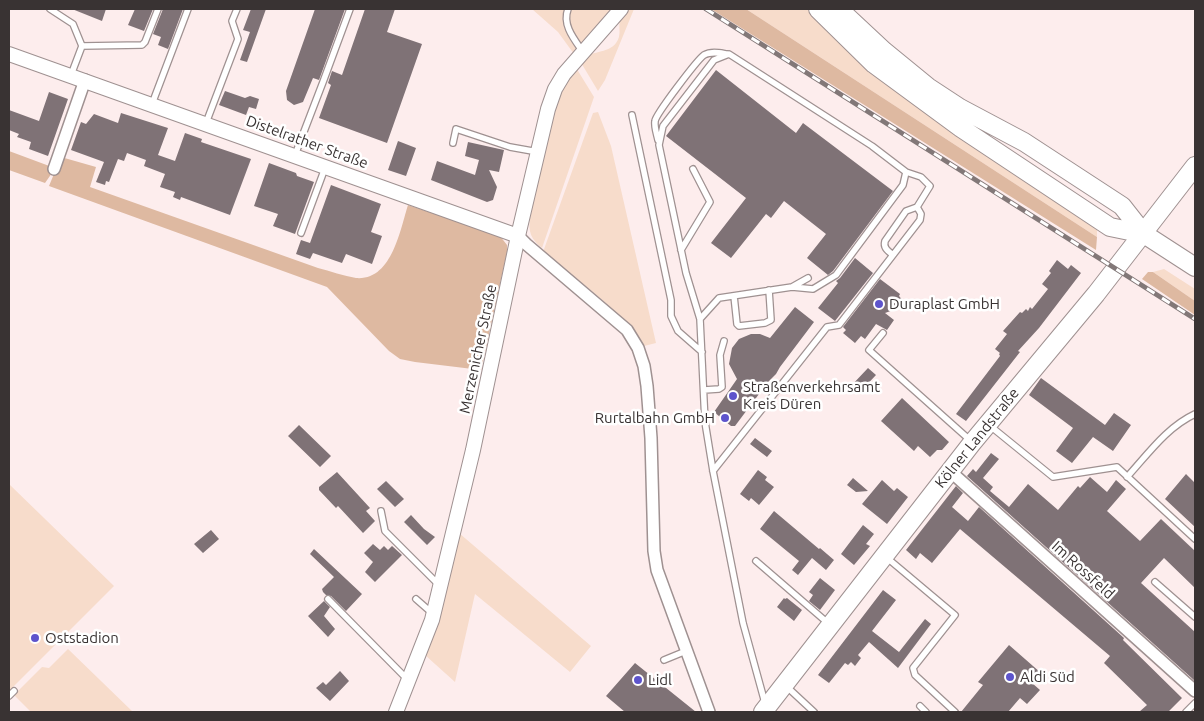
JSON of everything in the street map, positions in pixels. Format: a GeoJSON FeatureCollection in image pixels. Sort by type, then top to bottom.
{"type":"FeatureCollection","features":[{"type":"Feature","properties":{"kind":"main road"},"geometry":{"type":"LineString","coordinates":[[818,9],[874,64],[961,128],[1110,227],[1144,234]]}},
{"type":"Feature","properties":{"kind":"main road"},"geometry":{"type":"LineString","coordinates":[[839,9],[884,51],[928,86],[960,108],[1024,142],[1122,206],[1144,234],[1195,267]]}},
{"type":"Feature","properties":{"kind":"main road","name":"Kölner Landstraße"},"geometry":{"type":"LineString","coordinates":[[766,711],[784,684],[972,443],[1144,234],[1195,166]]}},
{"type":"Feature","properties":{"kind":"street","name":"Merzenicher Straße"},"geometry":{"type":"LineString","coordinates":[[396,712],[407,679],[434,615],[494,356],[518,236],[548,109],[555,89],[564,74],[620,9]]}},
{"type":"Feature","properties":{"kind":"street","name":"Distelrather Straße"},"geometry":{"type":"LineString","coordinates":[[9,54],[518,236]]}},
{"type":"Feature","properties":{"kind":"street"},"geometry":{"type":"LineString","coordinates":[[54,169],[85,80]]}},
{"type":"Feature","properties":{"kind":"street"},"geometry":{"type":"LineString","coordinates":[[518,236],[540,257],[622,325],[638,348],[644,366],[647,386],[651,438],[654,552],[658,570],[676,623],[709,712]]}},
{"type":"Feature","properties":{"kind":"street","name":"Im Rossfeld"},"geometry":{"type":"LineString","coordinates":[[950,472],[1195,691]]}},
{"type":"Feature","properties":{"kind":"lane"},"geometry":{"type":"LineString","coordinates":[[50,9],[73,24],[82,46],[71,75]]}},
{"type":"Feature","properties":{"kind":"lane"},"geometry":{"type":"LineString","coordinates":[[82,46],[142,45],[145,42],[158,9]]}},
{"type":"Feature","properties":{"kind":"lane"},"geometry":{"type":"LineString","coordinates":[[152,104],[188,9]]}},
{"type":"Feature","properties":{"kind":"lane"},"geometry":{"type":"LineString","coordinates":[[206,123],[238,39],[232,21],[237,9]]}},
{"type":"Feature","properties":{"kind":"lane"},"geometry":{"type":"LineString","coordinates":[[295,155],[350,9]]}},
{"type":"Feature","properties":{"kind":"lane"},"geometry":{"type":"LineString","coordinates":[[568,9],[566,23],[583,52]]}},
{"type":"Feature","properties":{"kind":"lane"},"geometry":{"type":"LineString","coordinates":[[766,711],[743,623],[712,471],[705,422],[700,319],[686,274],[655,120],[665,104],[704,55],[716,53],[729,54],[872,146],[906,172],[921,177],[930,186],[917,207],[906,211],[884,241],[885,249],[893,256]]}},
{"type":"Feature","properties":{"kind":"lane"},"geometry":{"type":"LineString","coordinates":[[659,145],[663,126],[714,60],[729,54]]}},
{"type":"Feature","properties":{"kind":"lane"},"geometry":{"type":"LineString","coordinates":[[632,115],[671,300],[671,316],[678,331],[702,352]]}},
{"type":"Feature","properties":{"kind":"lane"},"geometry":{"type":"LineString","coordinates":[[452,143],[456,129],[510,147],[538,152]]}},
{"type":"Feature","properties":{"kind":"lane"},"geometry":{"type":"LineString","coordinates":[[301,233],[325,166]]}},
{"type":"Feature","properties":{"kind":"lane"},"geometry":{"type":"LineString","coordinates":[[681,250],[710,202],[694,169]]}},
{"type":"Feature","properties":{"kind":"lane"},"geometry":{"type":"LineString","coordinates":[[700,319],[719,298],[792,287],[813,289],[836,275],[904,185],[906,172]]}},
{"type":"Feature","properties":{"kind":"lane"},"geometry":{"type":"LineString","coordinates":[[712,471],[824,330],[829,325],[839,326],[921,217],[917,207]]}},
{"type":"Feature","properties":{"kind":"lane"},"geometry":{"type":"LineString","coordinates":[[792,287],[808,278]]}},
{"type":"Feature","properties":{"kind":"lane"},"geometry":{"type":"LineString","coordinates":[[734,296],[737,324],[741,327],[770,322],[772,320],[769,290]]}},
{"type":"Feature","properties":{"kind":"lane"},"geometry":{"type":"LineString","coordinates":[[883,333],[869,350],[972,443]]}},
{"type":"Feature","properties":{"kind":"lane"},"geometry":{"type":"LineString","coordinates":[[704,390],[722,387],[720,355],[724,341]]}},
{"type":"Feature","properties":{"kind":"lane"},"geometry":{"type":"LineString","coordinates":[[1127,477],[1168,432],[1177,424],[1195,414]]}},
{"type":"Feature","properties":{"kind":"lane"},"geometry":{"type":"LineString","coordinates":[[987,424],[1053,477],[1117,467],[1195,539]]}},
{"type":"Feature","properties":{"kind":"lane"},"geometry":{"type":"LineString","coordinates":[[381,511],[385,531],[423,571],[441,586]]}},
{"type":"Feature","properties":{"kind":"lane"},"geometry":{"type":"LineString","coordinates":[[885,556],[955,615],[913,668],[914,675],[955,712]]}},
{"type":"Feature","properties":{"kind":"lane"},"geometry":{"type":"LineString","coordinates":[[756,561],[830,625]]}},
{"type":"Feature","properties":{"kind":"lane"},"geometry":{"type":"LineString","coordinates":[[1155,582],[1195,617]]}},
{"type":"Feature","properties":{"kind":"lane"},"geometry":{"type":"LineString","coordinates":[[328,599],[407,679]]}},
{"type":"Feature","properties":{"kind":"lane"},"geometry":{"type":"LineString","coordinates":[[416,599],[434,615]]}},
{"type":"Feature","properties":{"kind":"lane"},"geometry":{"type":"LineString","coordinates":[[664,660],[686,651]]}},
{"type":"Feature","properties":{"kind":"lane"},"geometry":{"type":"LineString","coordinates":[[784,684],[814,712]]}},
{"type":"Feature","properties":{"kind":"lane"},"geometry":{"type":"LineString","coordinates":[[9,696],[14,691]]}},
{"type":"Feature","properties":{"kind":"lane"},"geometry":{"type":"LineString","coordinates":[[1186,712],[1195,702]]}},
{"type":"Feature","properties":{"kind":"lane"},"geometry":{"type":"LineString","coordinates":[[920,706],[926,712]]}},
{"type":"Feature","properties":{"kind":"shaded area"},"geometry":{"type":"Polygon","coordinates":[[[532,9],[614,9],[574,54],[558,32],[532,9]]]}},
{"type":"Feature","properties":{"kind":"shaded area"},"geometry":{"type":"Polygon","coordinates":[[[626,9],[634,9],[605,80],[598,91],[580,61],[589,55],[608,49],[616,43],[620,20],[626,9]]]}},
{"type":"Feature","properties":{"kind":"shaded area"},"geometry":{"type":"Polygon","coordinates":[[[711,9],[746,9],[1097,237],[1096,250],[711,9]]]}},
{"type":"Feature","properties":{"kind":"shaded area"},"geometry":{"type":"Polygon","coordinates":[[[746,9],[810,9],[940,121],[978,150],[1097,228],[1097,237],[746,9]]]}},
{"type":"Feature","properties":{"kind":"shaded area"},"geometry":{"type":"Polygon","coordinates":[[[575,66],[594,97],[542,248],[531,235],[529,227],[530,218],[556,99],[575,66]]]}},
{"type":"Feature","properties":{"kind":"shaded area"},"geometry":{"type":"Polygon","coordinates":[[[598,112],[611,146],[656,343],[644,346],[623,319],[584,284],[543,252],[593,113],[598,112]]]}},
{"type":"Feature","properties":{"kind":"shaded area"},"geometry":{"type":"Polygon","coordinates":[[[9,151],[52,167],[52,173],[45,183],[9,170],[9,151]]]}},
{"type":"Feature","properties":{"kind":"shaded area"},"geometry":{"type":"Polygon","coordinates":[[[61,157],[96,167],[90,187],[318,268],[356,278],[368,277],[386,263],[398,240],[408,205],[500,236],[507,245],[507,252],[481,370],[400,359],[389,351],[327,287],[49,186],[61,157]]]}},
{"type":"Feature","properties":{"kind":"shaded area"},"geometry":{"type":"Polygon","coordinates":[[[1164,269],[1195,289],[1195,301],[1153,272],[1164,269]]]}},
{"type":"Feature","properties":{"kind":"shaded area"},"geometry":{"type":"Polygon","coordinates":[[[1148,272],[1153,272],[1195,301],[1195,315],[1142,279],[1148,272]]]}},
{"type":"Feature","properties":{"kind":"shaded area","name":"Oststadion"},"geometry":{"type":"Polygon","coordinates":[[[9,484],[114,586],[9,691],[9,484]]]}},
{"type":"Feature","properties":{"kind":"shaded area"},"geometry":{"type":"Polygon","coordinates":[[[459,533],[591,646],[570,672],[475,594],[455,682],[425,655],[459,533]]]}},
{"type":"Feature","properties":{"kind":"shaded area"},"geometry":{"type":"Polygon","coordinates":[[[68,649],[133,712],[31,712],[14,695],[42,667],[49,668],[68,649]]]}},
{"type":"Feature","properties":{"kind":"building"},"geometry":{"type":"Polygon","coordinates":[[[72,9],[106,9],[102,21],[72,9]]]}},
{"type":"Feature","properties":{"kind":"building"},"geometry":{"type":"Polygon","coordinates":[[[135,9],[153,9],[144,31],[128,25],[135,9]]]}},
{"type":"Feature","properties":{"kind":"building"},"geometry":{"type":"Polygon","coordinates":[[[163,9],[183,9],[168,49],[158,45],[161,37],[153,34],[163,9]]]}},
{"type":"Feature","properties":{"kind":"building"},"geometry":{"type":"Polygon","coordinates":[[[251,9],[266,9],[247,62],[240,60],[250,32],[243,30],[251,9]]]}},
{"type":"Feature","properties":{"kind":"building"},"geometry":{"type":"Polygon","coordinates":[[[315,9],[345,9],[319,80],[313,78],[303,102],[294,105],[287,100],[286,91],[315,9]]]}},
{"type":"Feature","properties":{"kind":"building"},"geometry":{"type":"Polygon","coordinates":[[[365,9],[395,9],[387,32],[422,44],[387,143],[319,118],[331,85],[328,83],[332,71],[342,75],[365,9]]]}},
{"type":"Feature","properties":{"kind":"building"},"geometry":{"type":"Polygon","coordinates":[[[716,70],[796,133],[803,123],[893,191],[833,271],[828,275],[807,258],[826,234],[784,201],[771,218],[766,214],[731,258],[711,243],[746,198],[666,136],[716,70]]]}},
{"type":"Feature","properties":{"kind":"building"},"geometry":{"type":"Polygon","coordinates":[[[225,91],[245,98],[250,96],[259,99],[256,109],[249,107],[246,115],[219,105],[225,91]]]}},
{"type":"Feature","properties":{"kind":"building"},"geometry":{"type":"Polygon","coordinates":[[[49,92],[68,99],[48,156],[29,149],[31,142],[17,137],[19,134],[9,130],[9,110],[39,121],[49,92]]]}},
{"type":"Feature","properties":{"kind":"building"},"geometry":{"type":"Polygon","coordinates":[[[121,113],[168,128],[158,155],[175,161],[185,133],[202,139],[201,142],[251,159],[230,215],[181,197],[180,200],[173,197],[175,192],[160,187],[165,174],[144,166],[146,160],[127,153],[124,161],[118,159],[109,182],[106,181],[105,185],[96,182],[104,162],[71,150],[81,122],[86,124],[94,114],[118,123],[121,113]]]}},
{"type":"Feature","properties":{"kind":"building"},"geometry":{"type":"Polygon","coordinates":[[[398,141],[416,148],[406,176],[388,170],[398,141]]]}},
{"type":"Feature","properties":{"kind":"building"},"geometry":{"type":"Polygon","coordinates":[[[468,142],[504,150],[499,172],[489,170],[497,187],[493,200],[487,202],[431,180],[437,161],[475,175],[479,160],[465,156],[468,142]]]}},
{"type":"Feature","properties":{"kind":"building"},"geometry":{"type":"Polygon","coordinates":[[[269,163],[314,182],[295,234],[273,226],[278,214],[254,206],[269,163]]]}},
{"type":"Feature","properties":{"kind":"building"},"geometry":{"type":"Polygon","coordinates":[[[331,185],[381,204],[371,232],[382,236],[372,264],[346,254],[342,263],[313,253],[310,259],[296,254],[301,240],[310,243],[331,185]]]}},
{"type":"Feature","properties":{"kind":"building"},"geometry":{"type":"Polygon","coordinates":[[[855,258],[873,273],[835,321],[818,308],[838,283],[836,281],[855,258]]]}},
{"type":"Feature","properties":{"kind":"building"},"geometry":{"type":"Polygon","coordinates":[[[1057,260],[1068,269],[1071,265],[1081,273],[1039,328],[1018,351],[1020,352],[966,421],[956,414],[1000,356],[1000,353],[995,349],[1007,334],[1003,331],[1020,312],[1022,313],[1026,309],[1028,311],[1030,307],[1032,309],[1048,289],[1042,284],[1051,273],[1049,271],[1057,260]]]}},
{"type":"Feature","properties":{"kind":"building","name":"Duraplast GmbH"},"geometry":{"type":"Polygon","coordinates":[[[880,279],[900,294],[899,296],[904,302],[899,308],[885,313],[894,320],[887,330],[876,324],[865,339],[861,336],[855,343],[843,333],[846,330],[843,327],[880,279]]]}},
{"type":"Feature","properties":{"kind":"building"},"geometry":{"type":"Polygon","coordinates":[[[795,307],[814,322],[735,426],[731,426],[714,412],[737,379],[729,364],[732,348],[739,339],[751,334],[760,334],[770,338],[795,307]]]}},
{"type":"Feature","properties":{"kind":"building"},"geometry":{"type":"Polygon","coordinates":[[[868,368],[876,375],[859,393],[851,386],[868,368]]]}},
{"type":"Feature","properties":{"kind":"building"},"geometry":{"type":"Polygon","coordinates":[[[1041,378],[1105,425],[1114,413],[1131,425],[1113,451],[1093,437],[1072,463],[1056,451],[1073,428],[1029,395],[1041,378]]]}},
{"type":"Feature","properties":{"kind":"building"},"geometry":{"type":"Polygon","coordinates":[[[902,398],[949,442],[942,450],[937,450],[930,457],[918,446],[914,451],[881,421],[902,398]]]}},
{"type":"Feature","properties":{"kind":"building"},"geometry":{"type":"Polygon","coordinates":[[[299,425],[331,456],[320,467],[288,436],[299,425]]]}},
{"type":"Feature","properties":{"kind":"building"},"geometry":{"type":"Polygon","coordinates":[[[755,438],[772,451],[767,457],[750,444],[755,438]]]}},
{"type":"Feature","properties":{"kind":"building"},"geometry":{"type":"Polygon","coordinates":[[[991,453],[999,459],[983,478],[993,487],[990,491],[1009,507],[1028,484],[1058,510],[1078,486],[1080,488],[1090,477],[1107,492],[1116,480],[1126,489],[1107,511],[1140,541],[1161,519],[1195,551],[1195,588],[1164,558],[1141,583],[1195,632],[1195,681],[967,476],[973,469],[976,472],[991,453]]]}},
{"type":"Feature","properties":{"kind":"building"},"geometry":{"type":"Polygon","coordinates":[[[758,470],[767,477],[765,480],[774,487],[759,505],[751,498],[749,501],[740,494],[758,470]]]}},
{"type":"Feature","properties":{"kind":"building"},"geometry":{"type":"Polygon","coordinates":[[[337,472],[370,508],[366,511],[375,521],[363,533],[338,506],[336,508],[319,490],[319,487],[337,472]]]}},
{"type":"Feature","properties":{"kind":"building"},"geometry":{"type":"Polygon","coordinates":[[[1186,474],[1195,483],[1195,527],[1165,499],[1186,474]]]}},
{"type":"Feature","properties":{"kind":"building"},"geometry":{"type":"Polygon","coordinates":[[[853,478],[868,491],[856,492],[847,485],[853,478]]]}},
{"type":"Feature","properties":{"kind":"building"},"geometry":{"type":"Polygon","coordinates":[[[882,480],[894,491],[897,488],[908,497],[887,524],[862,504],[882,480]]]}},
{"type":"Feature","properties":{"kind":"building"},"geometry":{"type":"Polygon","coordinates":[[[386,481],[404,499],[395,507],[377,489],[386,481]]]}},
{"type":"Feature","properties":{"kind":"building"},"geometry":{"type":"Polygon","coordinates":[[[956,486],[963,493],[952,507],[968,521],[979,507],[1124,638],[1123,640],[1182,698],[1168,712],[1139,712],[1147,705],[1104,663],[1110,656],[960,529],[932,563],[920,553],[916,559],[906,550],[956,486]]]}},
{"type":"Feature","properties":{"kind":"building"},"geometry":{"type":"Polygon","coordinates":[[[774,511],[834,560],[826,570],[812,558],[798,575],[792,570],[799,561],[760,529],[774,511]]]}},
{"type":"Feature","properties":{"kind":"building"},"geometry":{"type":"Polygon","coordinates":[[[411,515],[424,529],[435,537],[427,545],[404,522],[411,515]]]}},
{"type":"Feature","properties":{"kind":"building"},"geometry":{"type":"Polygon","coordinates":[[[863,525],[874,534],[866,544],[870,546],[854,565],[841,554],[863,525]]]}},
{"type":"Feature","properties":{"kind":"building"},"geometry":{"type":"Polygon","coordinates":[[[211,530],[219,539],[203,553],[194,544],[211,530]]]}},
{"type":"Feature","properties":{"kind":"building"},"geometry":{"type":"Polygon","coordinates":[[[373,544],[380,550],[384,546],[388,550],[392,546],[402,555],[375,582],[365,572],[373,562],[364,553],[373,544]]]}},
{"type":"Feature","properties":{"kind":"building"},"geometry":{"type":"Polygon","coordinates":[[[314,549],[362,594],[346,611],[331,596],[323,592],[322,589],[334,577],[310,554],[314,549]]]}},
{"type":"Feature","properties":{"kind":"building"},"geometry":{"type":"Polygon","coordinates":[[[820,578],[835,590],[820,610],[809,601],[813,595],[809,592],[820,578]]]}},
{"type":"Feature","properties":{"kind":"building"},"geometry":{"type":"Polygon","coordinates":[[[883,590],[896,600],[872,631],[899,652],[925,619],[931,624],[898,668],[869,642],[858,655],[861,658],[855,666],[851,662],[848,665],[845,663],[829,683],[818,675],[883,590]]]}},
{"type":"Feature","properties":{"kind":"building"},"geometry":{"type":"Polygon","coordinates":[[[784,598],[787,598],[802,610],[794,621],[777,607],[784,598]]]}},
{"type":"Feature","properties":{"kind":"building"},"geometry":{"type":"Polygon","coordinates":[[[324,601],[330,607],[324,616],[335,629],[328,637],[308,616],[324,601]]]}},
{"type":"Feature","properties":{"kind":"building","name":"Aldi Süd"},"geometry":{"type":"Polygon","coordinates":[[[1009,645],[1041,673],[1032,683],[1040,690],[1027,704],[1020,698],[1008,712],[961,712],[983,685],[978,682],[1009,645]]]}},
{"type":"Feature","properties":{"kind":"building","name":"Lidl"},"geometry":{"type":"Polygon","coordinates":[[[635,663],[696,712],[625,712],[606,696],[635,663]]]}},
{"type":"Feature","properties":{"kind":"building"},"geometry":{"type":"Polygon","coordinates":[[[340,671],[349,681],[330,701],[316,688],[323,682],[326,685],[340,671]]]}},
{"type":"Feature","properties":{"kind":"railway"},"geometry":{"type":"LineString","coordinates":[[706,9],[1195,319]]}},
{"type":"Feature","properties":{"kind":"place","name":"Duraplast GmbH"},"geometry":{"type":"Point","coordinates":[879,304]}},
{"type":"Feature","properties":{"kind":"place","name":"Straßenverkehrsamt Kreis Düren"},"geometry":{"type":"Point","coordinates":[733,396]}},
{"type":"Feature","properties":{"kind":"place","name":"Rurtalbahn GmbH"},"geometry":{"type":"Point","coordinates":[725,418]}},
{"type":"Feature","properties":{"kind":"place","name":"Oststadion"},"geometry":{"type":"Point","coordinates":[35,638]}},
{"type":"Feature","properties":{"kind":"place","name":"Aldi Süd"},"geometry":{"type":"Point","coordinates":[1010,677]}},
{"type":"Feature","properties":{"kind":"place","name":"Lidl"},"geometry":{"type":"Point","coordinates":[638,680]}}]}
